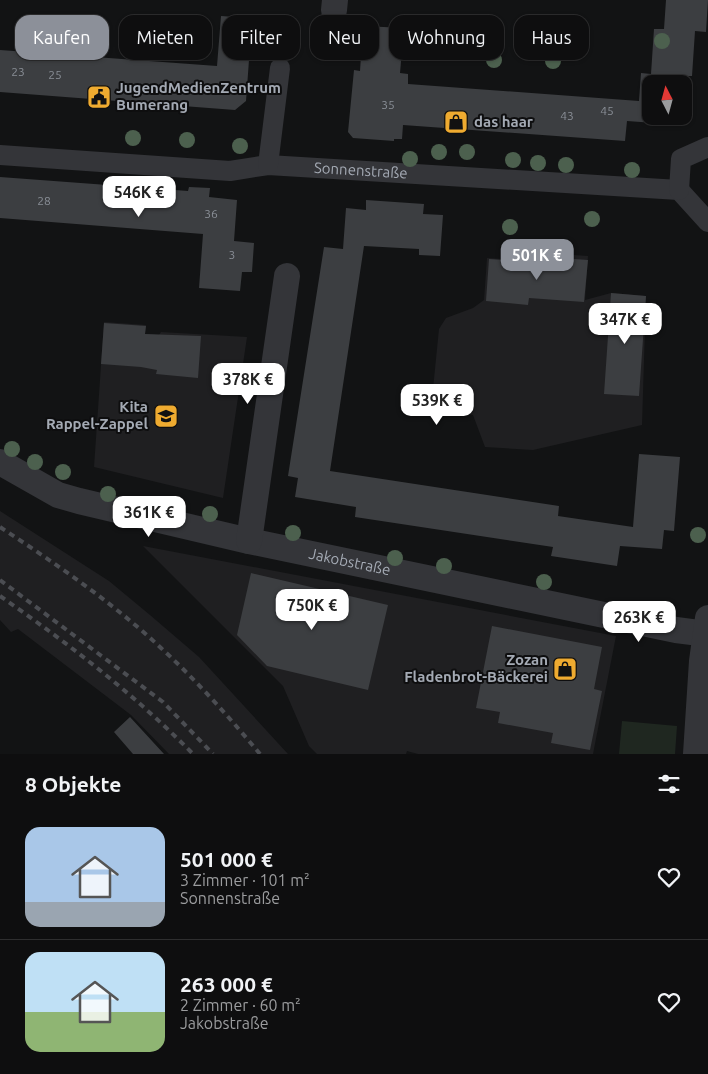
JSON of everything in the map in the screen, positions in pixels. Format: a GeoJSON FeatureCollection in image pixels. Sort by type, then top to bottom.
{"type":"FeatureCollection","features":[{"type":"Feature","properties":{"kind":"street"},"geometry":{"type":"LineString","coordinates":[[268,166],[280,68]]}},
{"type":"Feature","properties":{"kind":"street"},"geometry":{"type":"LineString","coordinates":[[708,147],[681,159],[679,190],[708,222]]}},
{"type":"Feature","properties":{"kind":"street","name":"Sonnenstraße"},"geometry":{"type":"LineString","coordinates":[[0,155],[230,171],[268,166],[679,190]]}},
{"type":"Feature","properties":{"kind":"street"},"geometry":{"type":"LineString","coordinates":[[249,541],[288,276]]}},
{"type":"Feature","properties":{"kind":"street","name":"Jakobstraße"},"geometry":{"type":"LineString","coordinates":[[0,462],[58,496],[249,541],[676,630],[707,628]]}},
{"type":"Feature","properties":{"kind":"street"},"geometry":{"type":"LineString","coordinates":[[696,754],[707,628]]}},
{"type":"Feature","properties":{"kind":"shaded area"},"geometry":{"type":"Polygon","coordinates":[[[545,253],[588,256],[585,300],[611,293],[646,296],[642,425],[533,450],[485,447],[473,415],[431,409],[439,329],[446,318],[473,308],[484,300],[487,258],[531,261],[531,264],[544,265],[545,253]]]}},
{"type":"Feature","properties":{"kind":"shaded area","name":"Kita Rappel-Zappel"},"geometry":{"type":"Polygon","coordinates":[[[104,322],[146,325],[145,334],[159,335],[161,332],[247,337],[223,498],[94,467],[104,322]]]}},
{"type":"Feature","properties":{"kind":"shaded area"},"geometry":{"type":"Polygon","coordinates":[[[0,511],[109,581],[150,615],[199,657],[288,754],[169,754],[131,715],[18,629],[11,632],[0,620],[0,511]]]}},
{"type":"Feature","properties":{"kind":"shaded area"},"geometry":{"type":"Polygon","coordinates":[[[143,546],[616,636],[593,754],[418,754],[407,751],[406,754],[317,754],[309,746],[283,686],[143,546]]]}},
{"type":"Feature","properties":{"kind":"shaded area"},"geometry":{"type":"Polygon","coordinates":[[[622,721],[677,726],[675,754],[619,754],[622,721]]]}},
{"type":"Feature","properties":{"kind":"building"},"geometry":{"type":"Polygon","coordinates":[[[666,0],[708,0],[706,32],[695,31],[692,76],[642,75],[642,122],[627,121],[625,141],[403,125],[402,139],[394,139],[394,141],[353,138],[348,132],[354,70],[360,71],[361,60],[379,60],[379,27],[389,27],[389,60],[401,60],[400,73],[408,74],[408,84],[639,101],[641,73],[651,74],[654,29],[664,29],[666,0]]]}},
{"type":"Feature","properties":{"kind":"building"},"geometry":{"type":"Polygon","coordinates":[[[222,16],[222,60],[249,60],[246,101],[235,110],[0,92],[0,50],[15,51],[15,60],[109,60],[109,58],[217,66],[222,16]]]}},
{"type":"Feature","properties":{"kind":"building"},"geometry":{"type":"Polygon","coordinates":[[[0,177],[188,191],[189,187],[210,188],[209,197],[237,200],[234,241],[254,243],[252,272],[242,272],[240,291],[199,288],[203,234],[0,218],[0,177]]]}},
{"type":"Feature","properties":{"kind":"building"},"geometry":{"type":"Polygon","coordinates":[[[366,200],[424,204],[423,214],[443,215],[440,256],[419,255],[419,249],[364,246],[330,471],[559,506],[558,516],[633,527],[639,454],[680,457],[674,531],[664,530],[662,549],[620,546],[617,566],[551,556],[553,547],[355,517],[356,507],[295,497],[298,478],[288,476],[324,247],[343,249],[346,208],[366,210],[366,200]]]}},
{"type":"Feature","properties":{"kind":"building"},"geometry":{"type":"Polygon","coordinates":[[[546,257],[588,260],[584,302],[529,298],[528,305],[486,301],[489,259],[545,263],[546,257]]]}},
{"type":"Feature","properties":{"kind":"building"},"geometry":{"type":"Polygon","coordinates":[[[611,293],[646,296],[639,396],[604,394],[611,293]]]}},
{"type":"Feature","properties":{"kind":"building"},"geometry":{"type":"Polygon","coordinates":[[[104,323],[146,326],[145,334],[201,336],[198,378],[156,374],[157,370],[141,367],[101,364],[104,323]]]}},
{"type":"Feature","properties":{"kind":"building"},"geometry":{"type":"Polygon","coordinates":[[[251,573],[388,605],[368,690],[267,666],[237,635],[251,573]]]}},
{"type":"Feature","properties":{"kind":"building"},"geometry":{"type":"Polygon","coordinates":[[[492,626],[602,647],[594,689],[602,691],[590,750],[551,743],[553,733],[498,723],[500,712],[476,708],[492,626]]]}},
{"type":"Feature","properties":{"kind":"building"},"geometry":{"type":"Polygon","coordinates":[[[130,717],[164,754],[133,754],[114,732],[130,717]]]}},
{"type":"Feature","properties":{"kind":"railway"},"geometry":{"type":"LineString","coordinates":[[0,527],[83,584],[142,631],[200,686],[260,754]]}},
{"type":"Feature","properties":{"kind":"railway"},"geometry":{"type":"LineString","coordinates":[[0,580],[163,702],[213,754]]}},
{"type":"Feature","properties":{"kind":"railway"},"geometry":{"type":"LineString","coordinates":[[0,596],[100,670],[148,711],[193,754]]}},
{"type":"Feature","properties":{"kind":"place","name":"JugendMedienZentrum Bumerang"},"geometry":{"type":"Point","coordinates":[99,97]}},
{"type":"Feature","properties":{"kind":"place","name":"das haar"},"geometry":{"type":"Point","coordinates":[456,122]}},
{"type":"Feature","properties":{"kind":"place","name":"Kita Rappel-Zappel"},"geometry":{"type":"Point","coordinates":[166,416]}},
{"type":"Feature","properties":{"kind":"place","name":"Zozan Fladenbrot-Bäckerei"},"geometry":{"type":"Point","coordinates":[565,669]}}]}
